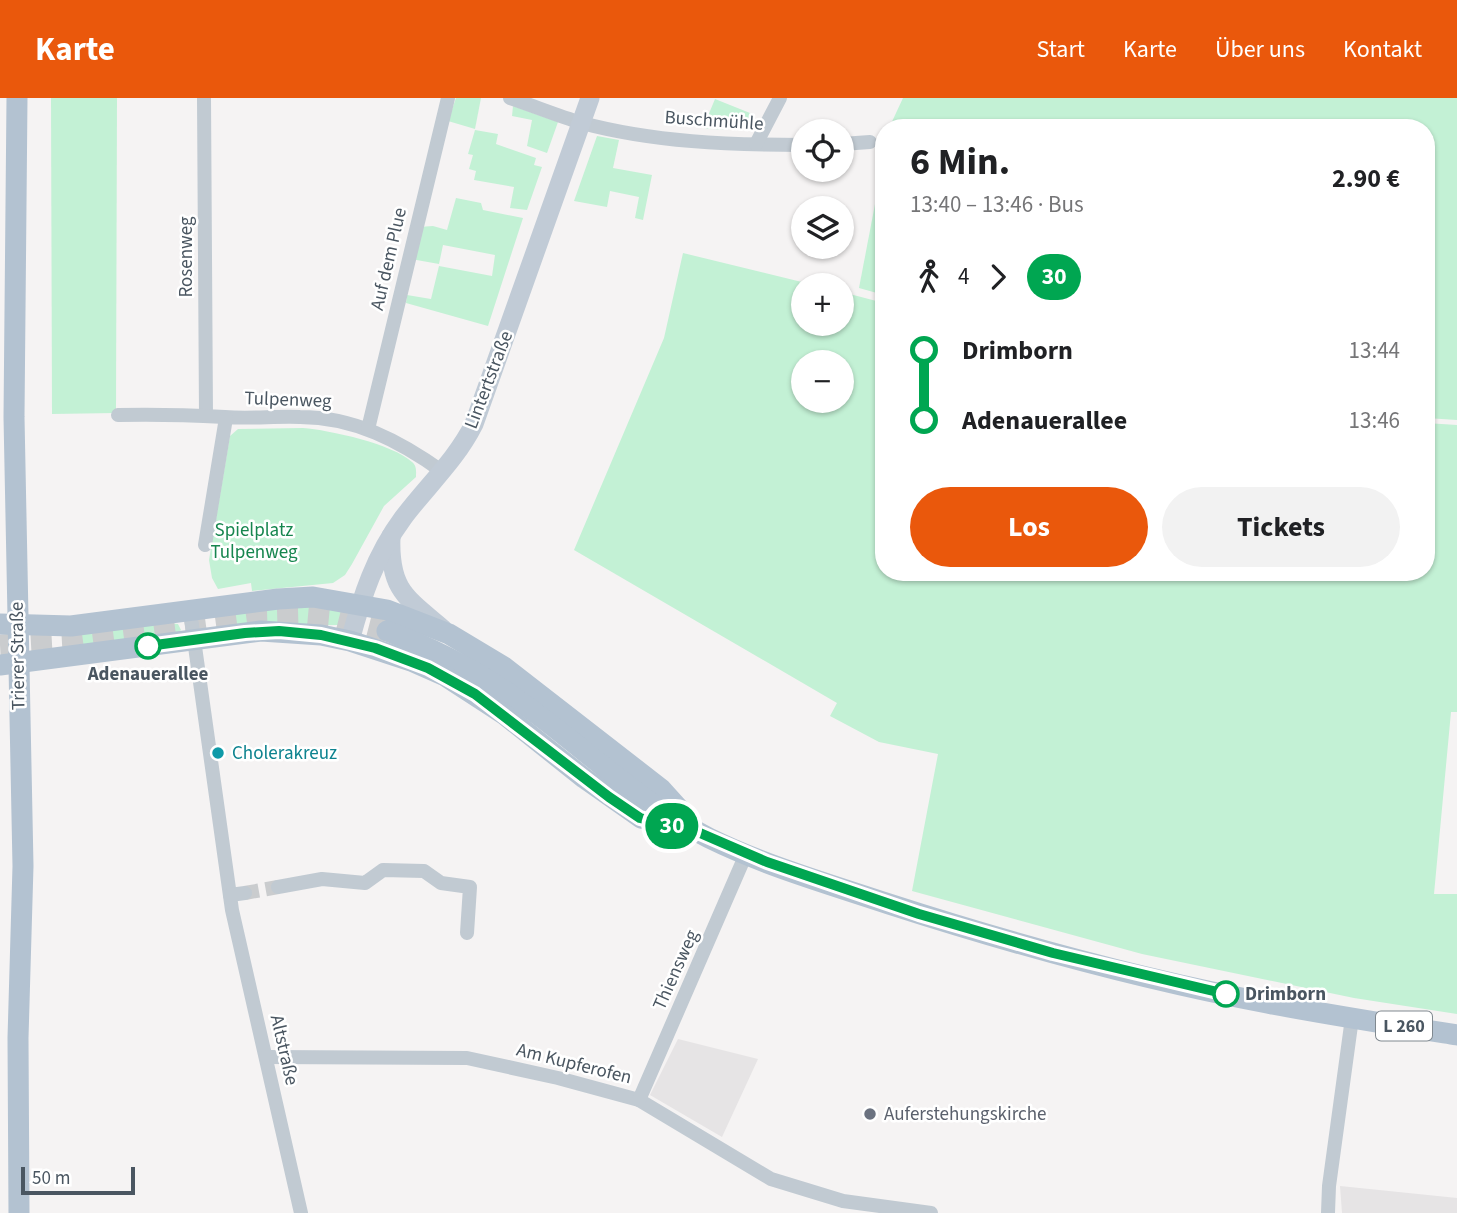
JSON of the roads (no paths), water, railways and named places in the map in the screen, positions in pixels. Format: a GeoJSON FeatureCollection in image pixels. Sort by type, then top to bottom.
{"type":"FeatureCollection","features":[{"type":"Feature","properties":{"kind":"main road","name":"Trierer Straße"},"geometry":{"type":"LineString","coordinates":[[16,98],[9,664],[23,866],[18,1052],[19,1213]]}},
{"type":"Feature","properties":{"kind":"main road","name":"Lintertstraße"},"geometry":{"type":"LineString","coordinates":[[350,641],[372,570],[391,535],[443,471],[474,424],[590,98]]}},
{"type":"Feature","properties":{"kind":"main road"},"geometry":{"type":"LineString","coordinates":[[391,535],[392,564],[400,589],[449,634]]}},
{"type":"Feature","properties":{"kind":"main road"},"geometry":{"type":"LineString","coordinates":[[9,624],[71,626],[278,599],[313,597],[397,613],[449,634],[504,667],[661,789],[700,833]]}},
{"type":"Feature","properties":{"kind":"main road"},"geometry":{"type":"LineString","coordinates":[[9,664],[194,639],[279,631],[350,641],[411,660],[475,694],[640,818],[700,833]]}},
{"type":"Feature","properties":{"kind":"main road","name":"L 260"},"geometry":{"type":"LineString","coordinates":[[387,631],[475,671],[517,699],[650,803],[700,833],[746,854],[919,914],[1053,953],[1209,991],[1457,1035]]}},
{"type":"Feature","properties":{"kind":"street","name":"Rosenweg"},"geometry":{"type":"LineString","coordinates":[[204,98],[206,415]]}},
{"type":"Feature","properties":{"kind":"street","name":"Auf dem Plue"},"geometry":{"type":"LineString","coordinates":[[368,429],[448,98]]}},
{"type":"Feature","properties":{"kind":"street","name":"Buschmühle"},"geometry":{"type":"LineString","coordinates":[[510,98],[582,123],[665,137],[791,145]]}},
{"type":"Feature","properties":{"kind":"street"},"geometry":{"type":"LineString","coordinates":[[756,144],[779,98]]}},
{"type":"Feature","properties":{"kind":"street"},"geometry":{"type":"LineString","coordinates":[[854,143],[870,142]]}},
{"type":"Feature","properties":{"kind":"street","name":"Tulpenweg"},"geometry":{"type":"LineString","coordinates":[[118,415],[179,414],[226,418],[303,416],[330,420],[368,429],[413,451],[443,471]]}},
{"type":"Feature","properties":{"kind":"street"},"geometry":{"type":"LineString","coordinates":[[205,545],[226,418]]}},
{"type":"Feature","properties":{"kind":"street","name":"Altstraße"},"geometry":{"type":"LineString","coordinates":[[190,611],[230,895],[301,1213]]}},
{"type":"Feature","properties":{"kind":"street","name":"Thiensweg"},"geometry":{"type":"LineString","coordinates":[[639,1100],[746,854]]}},
{"type":"Feature","properties":{"kind":"street"},"geometry":{"type":"LineString","coordinates":[[278,887],[322,879],[365,883],[383,870],[424,871],[441,883],[470,887],[467,933]]}},
{"type":"Feature","properties":{"kind":"street"},"geometry":{"type":"LineString","coordinates":[[230,895],[245,893]]}},
{"type":"Feature","properties":{"kind":"street"},"geometry":{"type":"LineString","coordinates":[[1328,1213],[1329,1186],[1352,1018]]}},
{"type":"Feature","properties":{"kind":"street","name":"Am Kupferofen"},"geometry":{"type":"LineString","coordinates":[[266,1057],[467,1058],[558,1078],[639,1100],[771,1179],[842,1207],[931,1213]]}},
{"type":"Feature","properties":{"kind":"tunnel"},"geometry":{"type":"LineString","coordinates":[[0,645],[73,641],[265,615],[332,617],[387,631]]}},
{"type":"Feature","properties":{"kind":"tunnel"},"geometry":{"type":"LineString","coordinates":[[245,893],[278,887]]}},
{"type":"Feature","properties":{"kind":"place","name":"Adenauerallee"},"geometry":{"type":"Point","coordinates":[148,646]}},
{"type":"Feature","properties":{"kind":"place","name":"Cholerakreuz"},"geometry":{"type":"Point","coordinates":[218,753]}},
{"type":"Feature","properties":{"kind":"place","name":"Drimborn"},"geometry":{"type":"Point","coordinates":[1226,994]}},
{"type":"Feature","properties":{"kind":"place","name":"Auferstehungskirche"},"geometry":{"type":"Point","coordinates":[870,1114]}},
{"type":"Feature","properties":{"kind":"park label","name":"Spielplatz Tulpenweg"},"geometry":{"type":"Point","coordinates":[254,541]}}]}
